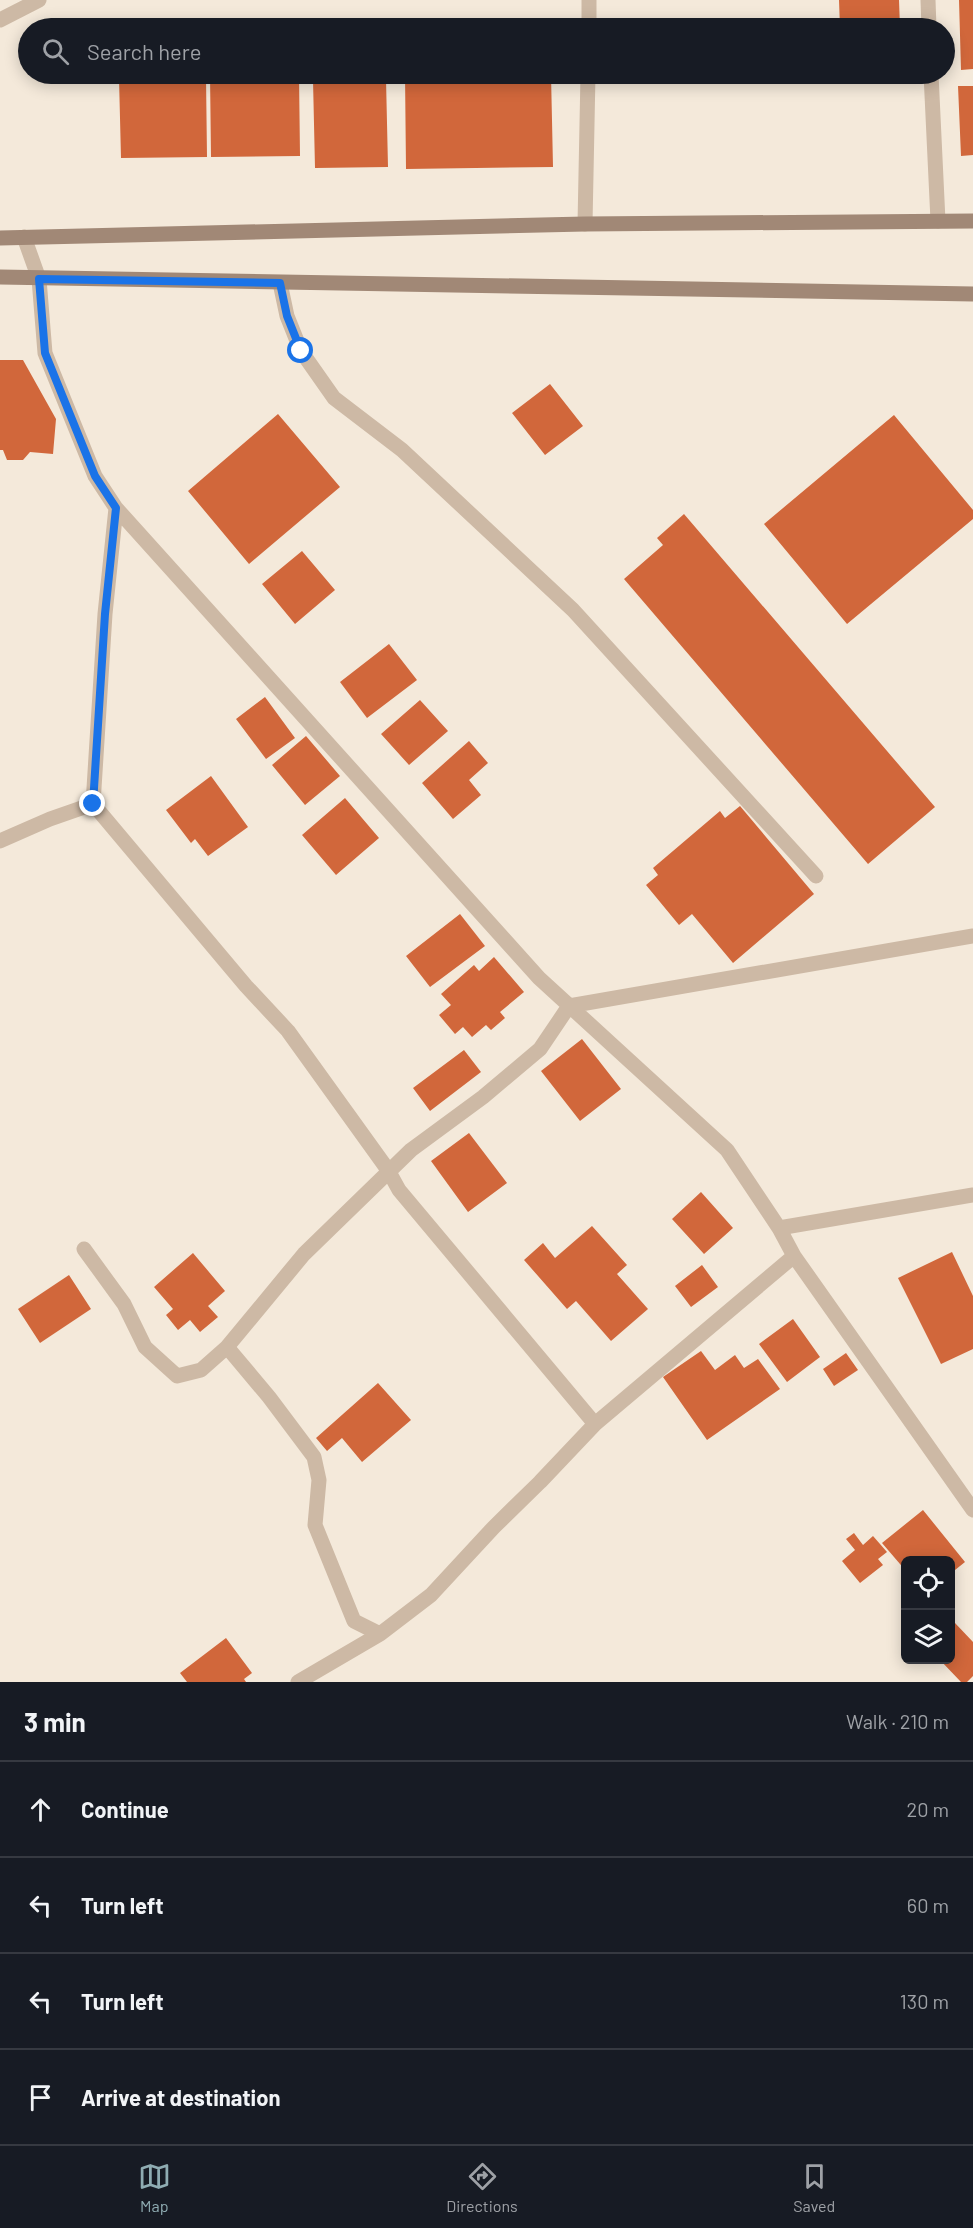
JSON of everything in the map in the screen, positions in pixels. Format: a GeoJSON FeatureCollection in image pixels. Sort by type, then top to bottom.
{"type":"FeatureCollection","features":[{"type":"Feature","properties":{"kind":"main road"},"geometry":{"type":"LineString","coordinates":[[0,238],[585,224],[973,221]]}},
{"type":"Feature","properties":{"kind":"main road"},"geometry":{"type":"LineString","coordinates":[[0,277],[973,294]]}},
{"type":"Feature","properties":{"kind":"street"},"geometry":{"type":"LineString","coordinates":[[0,20],[39,0]]}},
{"type":"Feature","properties":{"kind":"street"},"geometry":{"type":"LineString","coordinates":[[589,18],[590,0]]}},
{"type":"Feature","properties":{"kind":"street"},"geometry":{"type":"LineString","coordinates":[[928,0],[929,18]]}},
{"type":"Feature","properties":{"kind":"street"},"geometry":{"type":"LineString","coordinates":[[585,224],[588,84]]}},
{"type":"Feature","properties":{"kind":"street"},"geometry":{"type":"LineString","coordinates":[[931,84],[938,221]]}},
{"type":"Feature","properties":{"kind":"street"},"geometry":{"type":"LineString","coordinates":[[24,237],[39,279],[45,353],[95,476],[116,508],[539,978],[727,1150],[779,1228],[794,1256],[973,1510]]}},
{"type":"Feature","properties":{"kind":"street"},"geometry":{"type":"LineString","coordinates":[[280,283],[287,316],[301,351],[334,398],[402,450],[573,610],[816,876]]}},
{"type":"Feature","properties":{"kind":"street"},"geometry":{"type":"LineString","coordinates":[[116,508],[105,614],[93,804],[246,986],[288,1031],[388,1170],[399,1190],[595,1424]]}},
{"type":"Feature","properties":{"kind":"street"},"geometry":{"type":"LineString","coordinates":[[0,842],[50,819],[93,804]]}},
{"type":"Feature","properties":{"kind":"street"},"geometry":{"type":"LineString","coordinates":[[84,1249],[124,1304],[145,1347],[177,1376],[201,1370],[227,1347],[304,1254],[388,1170],[411,1150],[483,1097],[540,1049],[569,1006],[973,936]]}},
{"type":"Feature","properties":{"kind":"street"},"geometry":{"type":"LineString","coordinates":[[779,1228],[973,1195]]}},
{"type":"Feature","properties":{"kind":"street"},"geometry":{"type":"LineString","coordinates":[[298,1682],[380,1634],[431,1595],[595,1424],[794,1256]]}},
{"type":"Feature","properties":{"kind":"street"},"geometry":{"type":"LineString","coordinates":[[227,1347],[314,1457],[319,1480],[315,1525],[354,1621],[380,1634]]}},
{"type":"Feature","properties":{"kind":"building"},"geometry":{"type":"Polygon","coordinates":[[[839,0],[899,0],[900,18],[840,18],[839,0]]]}},
{"type":"Feature","properties":{"kind":"building"},"geometry":{"type":"Polygon","coordinates":[[[959,0],[973,0],[973,69],[961,70],[959,0]]]}},
{"type":"Feature","properties":{"kind":"building"},"geometry":{"type":"Polygon","coordinates":[[[119,84],[206,84],[207,157],[121,158],[119,84]]]}},
{"type":"Feature","properties":{"kind":"building"},"geometry":{"type":"Polygon","coordinates":[[[210,84],[299,84],[300,156],[211,157],[210,84]]]}},
{"type":"Feature","properties":{"kind":"building"},"geometry":{"type":"Polygon","coordinates":[[[313,84],[386,84],[388,167],[315,168],[313,84]]]}},
{"type":"Feature","properties":{"kind":"building"},"geometry":{"type":"Polygon","coordinates":[[[405,84],[551,84],[553,167],[406,169],[405,84]]]}},
{"type":"Feature","properties":{"kind":"building"},"geometry":{"type":"Polygon","coordinates":[[[958,86],[973,86],[973,155],[961,156],[958,86]]]}},
{"type":"Feature","properties":{"kind":"building"},"geometry":{"type":"Polygon","coordinates":[[[0,360],[23,360],[56,419],[53,454],[30,452],[23,460],[7,460],[3,450],[0,450],[0,360]]]}},
{"type":"Feature","properties":{"kind":"building"},"geometry":{"type":"Polygon","coordinates":[[[550,384],[583,426],[545,455],[512,413],[550,384]]]}},
{"type":"Feature","properties":{"kind":"building"},"geometry":{"type":"Polygon","coordinates":[[[278,414],[340,487],[249,564],[188,491],[278,414]]]}},
{"type":"Feature","properties":{"kind":"building"},"geometry":{"type":"Polygon","coordinates":[[[894,415],[973,510],[973,519],[847,624],[764,524],[894,415]]]}},
{"type":"Feature","properties":{"kind":"building"},"geometry":{"type":"Polygon","coordinates":[[[684,514],[935,807],[868,864],[624,579],[663,545],[657,538],[684,514]]]}},
{"type":"Feature","properties":{"kind":"building"},"geometry":{"type":"Polygon","coordinates":[[[302,551],[335,590],[295,624],[262,584],[302,551]]]}},
{"type":"Feature","properties":{"kind":"building"},"geometry":{"type":"Polygon","coordinates":[[[389,644],[417,680],[367,718],[340,682],[389,644]]]}},
{"type":"Feature","properties":{"kind":"building"},"geometry":{"type":"Polygon","coordinates":[[[265,697],[295,738],[266,759],[236,719],[265,697]]]}},
{"type":"Feature","properties":{"kind":"building"},"geometry":{"type":"Polygon","coordinates":[[[420,700],[448,731],[409,765],[381,734],[420,700]]]}},
{"type":"Feature","properties":{"kind":"building"},"geometry":{"type":"Polygon","coordinates":[[[306,736],[340,776],[305,805],[272,765],[306,736]]]}},
{"type":"Feature","properties":{"kind":"building"},"geometry":{"type":"Polygon","coordinates":[[[469,741],[488,763],[469,780],[481,795],[453,819],[422,783],[469,741]]]}},
{"type":"Feature","properties":{"kind":"building"},"geometry":{"type":"Polygon","coordinates":[[[211,776],[248,827],[208,856],[195,839],[191,843],[166,810],[211,776]]]}},
{"type":"Feature","properties":{"kind":"building"},"geometry":{"type":"Polygon","coordinates":[[[345,798],[379,838],[336,875],[302,835],[345,798]]]}},
{"type":"Feature","properties":{"kind":"building"},"geometry":{"type":"Polygon","coordinates":[[[740,806],[814,894],[733,963],[692,914],[679,925],[646,885],[658,875],[653,868],[720,811],[725,818],[740,806]]]}},
{"type":"Feature","properties":{"kind":"building"},"geometry":{"type":"Polygon","coordinates":[[[460,914],[485,946],[430,987],[406,956],[460,914]]]}},
{"type":"Feature","properties":{"kind":"building"},"geometry":{"type":"Polygon","coordinates":[[[494,957],[524,992],[500,1012],[505,1018],[491,1030],[486,1025],[472,1037],[463,1027],[455,1034],[439,1015],[451,1005],[441,994],[474,965],[479,971],[494,957]]]}},
{"type":"Feature","properties":{"kind":"building"},"geometry":{"type":"Polygon","coordinates":[[[582,1039],[621,1089],[580,1121],[541,1071],[582,1039]]]}},
{"type":"Feature","properties":{"kind":"building"},"geometry":{"type":"Polygon","coordinates":[[[464,1050],[481,1072],[430,1111],[413,1088],[464,1050]]]}},
{"type":"Feature","properties":{"kind":"building"},"geometry":{"type":"Polygon","coordinates":[[[469,1133],[507,1183],[468,1212],[431,1161],[469,1133]]]}},
{"type":"Feature","properties":{"kind":"building"},"geometry":{"type":"Polygon","coordinates":[[[701,1192],[733,1228],[704,1254],[672,1219],[701,1192]]]}},
{"type":"Feature","properties":{"kind":"building"},"geometry":{"type":"Polygon","coordinates":[[[592,1226],[627,1265],[617,1274],[648,1309],[611,1341],[576,1301],[567,1309],[524,1260],[543,1243],[555,1258],[592,1226]]]}},
{"type":"Feature","properties":{"kind":"building"},"geometry":{"type":"Polygon","coordinates":[[[952,1252],[973,1296],[973,1349],[941,1364],[898,1278],[952,1252]]]}},
{"type":"Feature","properties":{"kind":"building"},"geometry":{"type":"Polygon","coordinates":[[[193,1253],[225,1291],[208,1306],[218,1317],[200,1332],[190,1320],[178,1330],[166,1315],[173,1309],[154,1287],[193,1253]]]}},
{"type":"Feature","properties":{"kind":"building"},"geometry":{"type":"Polygon","coordinates":[[[702,1265],[718,1287],[691,1307],[675,1286],[702,1265]]]}},
{"type":"Feature","properties":{"kind":"building"},"geometry":{"type":"Polygon","coordinates":[[[69,1275],[91,1309],[40,1343],[18,1309],[69,1275]]]}},
{"type":"Feature","properties":{"kind":"building"},"geometry":{"type":"Polygon","coordinates":[[[793,1319],[820,1357],[787,1382],[759,1344],[793,1319]]]}},
{"type":"Feature","properties":{"kind":"building"},"geometry":{"type":"Polygon","coordinates":[[[701,1351],[715,1370],[735,1355],[744,1368],[758,1359],[780,1389],[707,1440],[663,1377],[701,1351]]]}},
{"type":"Feature","properties":{"kind":"building"},"geometry":{"type":"Polygon","coordinates":[[[846,1353],[858,1370],[834,1386],[823,1369],[846,1353]]]}},
{"type":"Feature","properties":{"kind":"building"},"geometry":{"type":"Polygon","coordinates":[[[378,1383],[411,1420],[362,1462],[342,1438],[327,1451],[316,1438],[378,1383]]]}},
{"type":"Feature","properties":{"kind":"building"},"geometry":{"type":"Polygon","coordinates":[[[923,1510],[965,1562],[955,1570],[955,1556],[901,1556],[901,1565],[882,1543],[923,1510]]]}},
{"type":"Feature","properties":{"kind":"building"},"geometry":{"type":"Polygon","coordinates":[[[854,1533],[863,1545],[873,1536],[887,1552],[878,1559],[883,1565],[860,1583],[842,1561],[855,1550],[846,1539],[854,1533]]]}},
{"type":"Feature","properties":{"kind":"building"},"geometry":{"type":"Polygon","coordinates":[[[955,1623],[973,1642],[973,1676],[967,1682],[961,1682],[944,1664],[955,1664],[955,1623]]]}},
{"type":"Feature","properties":{"kind":"building"},"geometry":{"type":"Polygon","coordinates":[[[226,1638],[252,1673],[244,1679],[246,1682],[187,1682],[180,1673],[226,1638]]]}},
{"type":"Feature","properties":{"kind":"route"},"geometry":{"type":"LineString","coordinates":[[93,804],[105,614],[116,508],[95,476],[45,353],[39,279],[280,283],[287,316],[301,351]]}}]}
